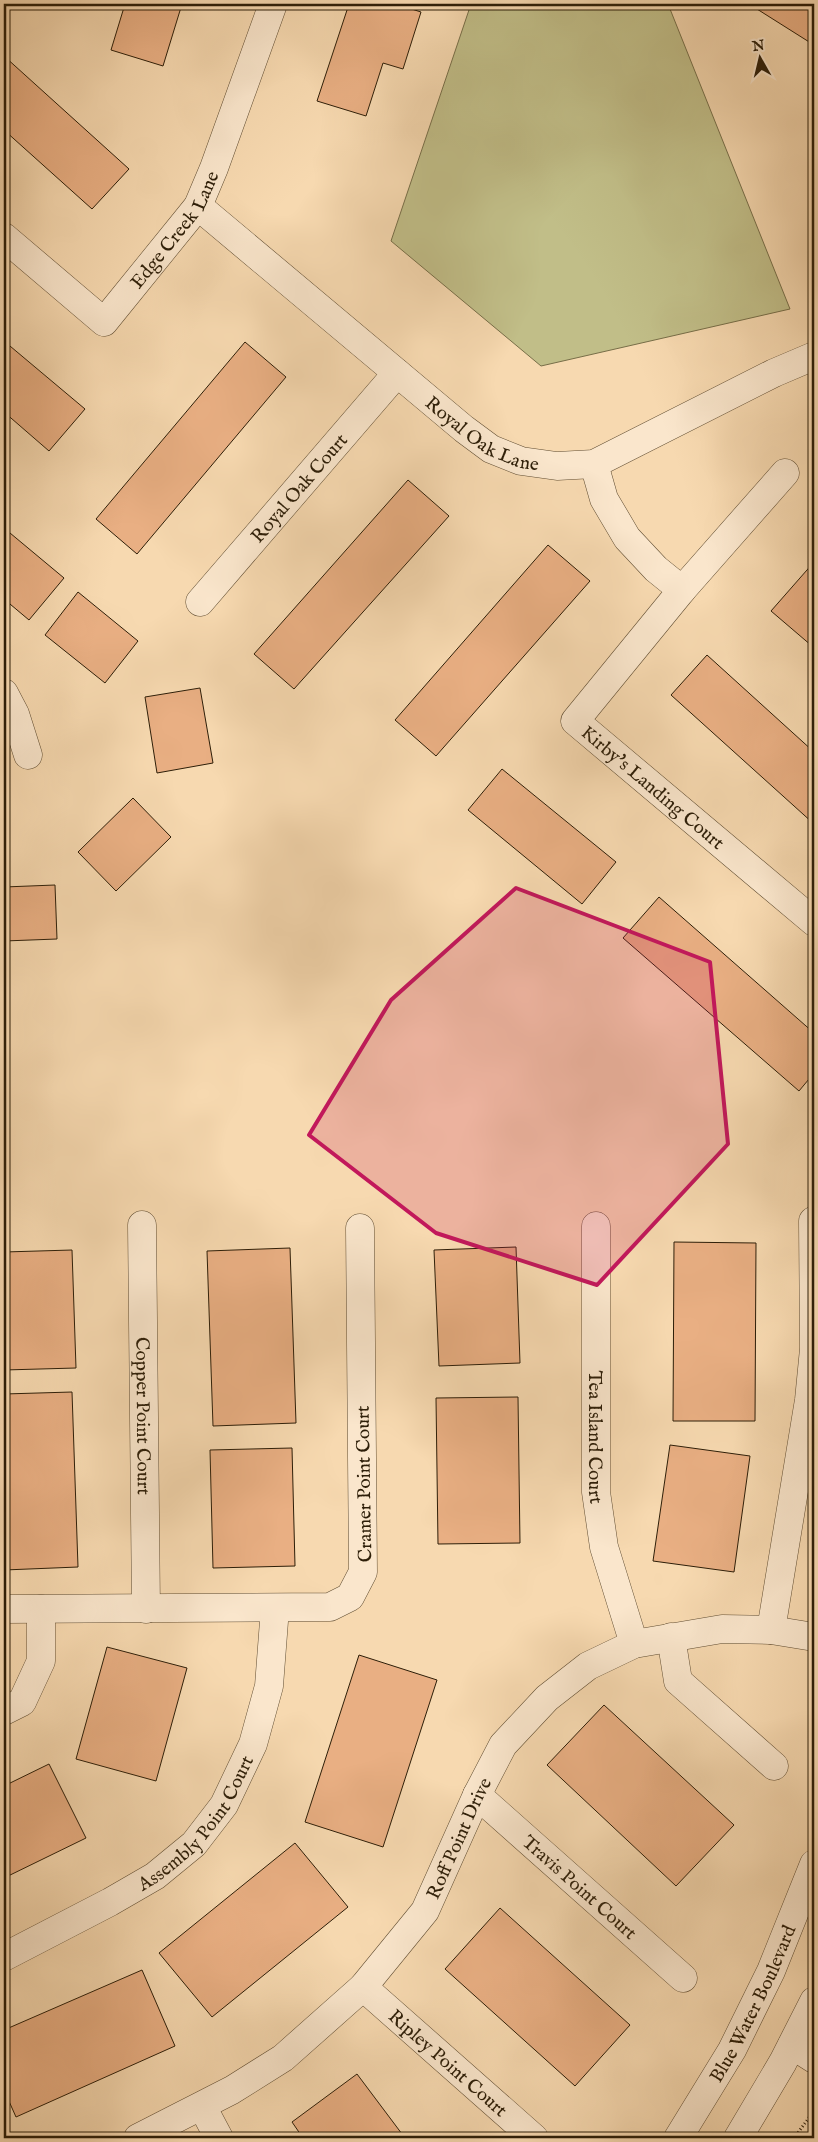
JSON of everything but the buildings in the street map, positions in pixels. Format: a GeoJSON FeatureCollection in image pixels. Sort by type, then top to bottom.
{"type":"FeatureCollection","features":[{"type":"Feature","properties":{"kind":"street","name":"Edge Creek Lane"},"geometry":{"type":"LineString","coordinates":[[4,237],[104,322],[198,206],[214,168],[273,4]]}},
{"type":"Feature","properties":{"kind":"street","name":"Royal Oak Lane"},"geometry":{"type":"LineString","coordinates":[[198,206],[397,373],[491,449],[522,461],[557,466],[594,464],[774,373],[814,356]]}},
{"type":"Feature","properties":{"kind":"street","name":"Royal Oak Court"},"geometry":{"type":"LineString","coordinates":[[200,602],[397,373]]}},
{"type":"Feature","properties":{"kind":"street"},"geometry":{"type":"LineString","coordinates":[[594,464],[604,499],[627,538],[656,569],[682,590]]}},
{"type":"Feature","properties":{"kind":"street","name":"Kirby's Landing Court"},"geometry":{"type":"LineString","coordinates":[[786,474],[682,590],[575,721],[814,922]]}},
{"type":"Feature","properties":{"kind":"street"},"geometry":{"type":"LineString","coordinates":[[4,693],[14,714],[28,755]]}},
{"type":"Feature","properties":{"kind":"street"},"geometry":{"type":"LineString","coordinates":[[771,1630],[809,1400],[814,1349],[813,1221]]}},
{"type":"Feature","properties":{"kind":"street","name":"Copper Point Court"},"geometry":{"type":"LineString","coordinates":[[142,1225],[146,1609]]}},
{"type":"Feature","properties":{"kind":"street","name":"Tea Island Court"},"geometry":{"type":"LineString","coordinates":[[596,1226],[596,1492],[604,1547],[634,1644]]}},
{"type":"Feature","properties":{"kind":"street","name":"Cramer Point Court"},"geometry":{"type":"LineString","coordinates":[[4,1610],[330,1607],[350,1597],[363,1572],[360,1228]]}},
{"type":"Feature","properties":{"kind":"street","name":"Assembly Point Court"},"geometry":{"type":"LineString","coordinates":[[4,1957],[110,1902],[155,1876],[194,1844],[224,1804],[253,1744],[269,1686],[275,1608]]}},
{"type":"Feature","properties":{"kind":"street"},"geometry":{"type":"LineString","coordinates":[[4,1711],[22,1702],[41,1661],[41,1609]]}},
{"type":"Feature","properties":{"kind":"street","name":"Roff Point Drive"},"geometry":{"type":"LineString","coordinates":[[138,2138],[232,2090],[282,2058],[363,1988],[424,1911],[477,1795],[503,1745],[546,1698],[588,1666],[634,1644],[671,1636],[722,1629],[771,1630],[814,1637]]}},
{"type":"Feature","properties":{"kind":"street"},"geometry":{"type":"LineString","coordinates":[[671,1636],[678,1681],[774,1766]]}},
{"type":"Feature","properties":{"kind":"street","name":"Travis Point Court"},"geometry":{"type":"LineString","coordinates":[[477,1795],[683,1978]]}},
{"type":"Feature","properties":{"kind":"street","name":"Blue Water Boulevard"},"geometry":{"type":"LineString","coordinates":[[678,2138],[740,2032],[771,1971],[814,1864]]}},
{"type":"Feature","properties":{"kind":"street","name":"Ripley Point Court"},"geometry":{"type":"LineString","coordinates":[[363,1988],[534,2138]]}},
{"type":"Feature","properties":{"kind":"street"},"geometry":{"type":"LineString","coordinates":[[738,2138],[803,2052],[814,2001]]}},
{"type":"Feature","properties":{"kind":"street"},"geometry":{"type":"LineString","coordinates":[[202,2106],[219,2138]]}},
{"type":"Feature","properties":{"kind":"path"},"geometry":{"type":"LineString","coordinates":[[794,2138],[814,2111]]}},
{"type":"Feature","properties":{"kind":"highlighted area"},"geometry":{"type":"Polygon","coordinates":[[[516,888],[710,962],[728,1144],[597,1285],[436,1233],[309,1135],[391,1000],[516,888]]]}},
{"type":"Feature","properties":{"kind":"shaded area"},"geometry":{"type":"Polygon","coordinates":[[[471,4],[668,4],[790,309],[541,366],[391,241],[471,4]]]}}]}
